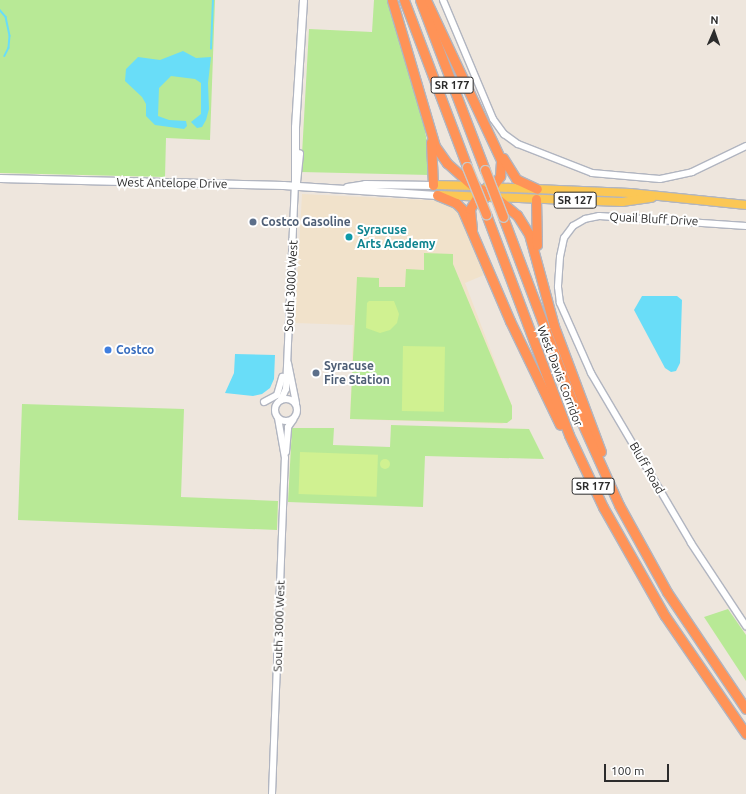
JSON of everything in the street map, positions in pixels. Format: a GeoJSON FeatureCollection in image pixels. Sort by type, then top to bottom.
{"type":"FeatureCollection","features":[{"type":"Feature","properties":{"kind":"highway"},"geometry":{"type":"LineString","coordinates":[[392,0],[429,131],[442,158],[517,215],[527,228],[554,326],[619,505]]}},
{"type":"Feature","properties":{"kind":"highway","name":"West Davis Corridor"},"geometry":{"type":"LineString","coordinates":[[404,0],[565,423],[603,507],[665,616],[746,734]]}},
{"type":"Feature","properties":{"kind":"highway","name":"West Davis Corridor"},"geometry":{"type":"LineString","coordinates":[[420,0],[573,403],[619,505],[667,592],[746,708]]}},
{"type":"Feature","properties":{"kind":"highway"},"geometry":{"type":"LineString","coordinates":[[426,0],[497,150],[516,179],[537,189]]}},
{"type":"Feature","properties":{"kind":"highway"},"geometry":{"type":"LineString","coordinates":[[429,131],[433,185]]}},
{"type":"Feature","properties":{"kind":"highway"},"geometry":{"type":"LineString","coordinates":[[472,229],[469,214],[502,170],[497,150]]}},
{"type":"Feature","properties":{"kind":"highway"},"geometry":{"type":"LineString","coordinates":[[437,195],[458,204],[472,229],[523,350],[603,507]]}},
{"type":"Feature","properties":{"kind":"highway"},"geometry":{"type":"LineString","coordinates":[[536,198],[536,236],[540,276]]}},
{"type":"Feature","properties":{"kind":"main road","name":"South 3000 West"},"geometry":{"type":"LineString","coordinates":[[295,186],[293,171],[298,112],[303,0]]}},
{"type":"Feature","properties":{"kind":"main road","name":"West Antelope Drive"},"geometry":{"type":"LineString","coordinates":[[0,178],[295,186],[345,188],[364,192],[437,195],[537,189],[630,193],[655,197],[746,205]]}},
{"type":"Feature","properties":{"kind":"main road","name":"West Antelope Drive"},"geometry":{"type":"LineString","coordinates":[[345,188],[365,184],[433,185],[536,198],[628,202],[655,197]]}},
{"type":"Feature","properties":{"kind":"street"},"geometry":{"type":"LineString","coordinates":[[443,0],[494,119],[504,134],[523,147],[584,171],[612,176],[660,179],[681,176],[746,146]]}},
{"type":"Feature","properties":{"kind":"street","name":"South 3000 West"},"geometry":{"type":"LineString","coordinates":[[281,400],[286,389],[285,370],[287,362],[295,186]]}},
{"type":"Feature","properties":{"kind":"street","name":"Quail Bluff Drive"},"geometry":{"type":"LineString","coordinates":[[560,303],[558,282],[562,242],[571,228],[585,219],[604,216],[746,226]]}},
{"type":"Feature","properties":{"kind":"street","name":"Bluff Road"},"geometry":{"type":"LineString","coordinates":[[560,303],[590,373],[691,543],[746,626]]}},
{"type":"Feature","properties":{"kind":"street","name":"South 3000 West"},"geometry":{"type":"LineString","coordinates":[[287,362],[296,403]]}},
{"type":"Feature","properties":{"kind":"street"},"geometry":{"type":"LineString","coordinates":[[264,402],[272,399],[280,391],[285,370]]}},
{"type":"Feature","properties":{"kind":"street"},"geometry":{"type":"LineString","coordinates":[[290,399],[296,403],[298,410],[293,420],[285,422],[278,418],[275,408],[281,400],[290,399]]}},
{"type":"Feature","properties":{"kind":"street","name":"South 3000 West"},"geometry":{"type":"LineString","coordinates":[[278,418],[285,458]]}},
{"type":"Feature","properties":{"kind":"street","name":"South 3000 West"},"geometry":{"type":"LineString","coordinates":[[272,794],[285,458],[288,427],[293,420]]}},
{"type":"Feature","properties":{"kind":"shaded area"},"geometry":{"type":"Polygon","coordinates":[[[302,194],[446,201],[461,212],[484,275],[465,283],[512,406],[512,419],[502,424],[350,419],[353,325],[295,323],[302,194]]]}},
{"type":"Feature","properties":{"kind":"green space"},"geometry":{"type":"Polygon","coordinates":[[[0,0],[215,0],[210,140],[166,138],[165,177],[0,173],[0,0]]]}},
{"type":"Feature","properties":{"kind":"green space"},"geometry":{"type":"Polygon","coordinates":[[[374,0],[389,0],[422,113],[429,154],[430,175],[301,172],[309,29],[372,32],[374,0]]]}},
{"type":"Feature","properties":{"kind":"green space"},"geometry":{"type":"Polygon","coordinates":[[[424,253],[453,254],[453,264],[512,406],[512,419],[507,423],[350,419],[357,277],[379,278],[379,287],[405,287],[406,269],[424,270],[424,253]]]}},
{"type":"Feature","properties":{"kind":"green space"},"geometry":{"type":"Polygon","coordinates":[[[369,301],[394,301],[399,314],[397,323],[390,330],[380,333],[366,328],[367,303],[369,301]]]}},
{"type":"Feature","properties":{"kind":"green space"},"geometry":{"type":"Polygon","coordinates":[[[403,346],[445,347],[444,412],[402,411],[403,346]]]}},
{"type":"Feature","properties":{"kind":"green space"},"geometry":{"type":"Polygon","coordinates":[[[22,404],[184,409],[181,497],[278,501],[277,530],[18,520],[22,404]]]}},
{"type":"Feature","properties":{"kind":"green space"},"geometry":{"type":"Polygon","coordinates":[[[391,425],[529,429],[544,459],[425,456],[423,507],[288,502],[292,428],[334,428],[333,445],[390,447],[391,425]]]}},
{"type":"Feature","properties":{"kind":"green space"},"geometry":{"type":"Polygon","coordinates":[[[300,452],[378,455],[376,497],[299,494],[300,452]]]}},
{"type":"Feature","properties":{"kind":"green space"},"geometry":{"type":"Polygon","coordinates":[[[383,459],[387,459],[390,464],[387,469],[383,469],[380,466],[380,462],[383,459]]]}},
{"type":"Feature","properties":{"kind":"green space"},"geometry":{"type":"Polygon","coordinates":[[[728,609],[746,635],[746,681],[704,617],[728,609]]]}},
{"type":"Feature","properties":{"kind":"water"},"geometry":{"type":"Polygon","coordinates":[[[183,51],[196,58],[211,57],[208,83],[209,109],[206,120],[202,127],[197,128],[191,122],[201,114],[201,83],[195,79],[171,76],[159,88],[158,116],[169,120],[186,121],[187,126],[184,129],[155,125],[146,116],[146,104],[142,97],[125,81],[126,69],[138,57],[160,60],[183,51]]]}},
{"type":"Feature","properties":{"kind":"water"},"geometry":{"type":"Polygon","coordinates":[[[642,296],[677,296],[682,300],[680,363],[676,371],[671,372],[665,368],[634,310],[642,296]]]}},
{"type":"Feature","properties":{"kind":"water"},"geometry":{"type":"Polygon","coordinates":[[[235,354],[275,355],[274,379],[270,388],[262,394],[253,396],[225,393],[234,373],[235,354]]]}},
{"type":"Feature","properties":{"kind":"waterway"},"geometry":{"type":"LineString","coordinates":[[211,49],[213,0]]}},
{"type":"Feature","properties":{"kind":"waterway"},"geometry":{"type":"LineString","coordinates":[[0,10],[6,17],[10,36],[9,48],[5,56]]}},
{"type":"Feature","properties":{"kind":"place","name":"Costco Gasoline"},"geometry":{"type":"Point","coordinates":[253,222]}},
{"type":"Feature","properties":{"kind":"place","name":"Syracuse Arts Academy"},"geometry":{"type":"Point","coordinates":[349,237]}},
{"type":"Feature","properties":{"kind":"place","name":"Costco"},"geometry":{"type":"Point","coordinates":[108,350]}},
{"type":"Feature","properties":{"kind":"place","name":"Syracuse Fire Station"},"geometry":{"type":"Point","coordinates":[316,373]}}]}
